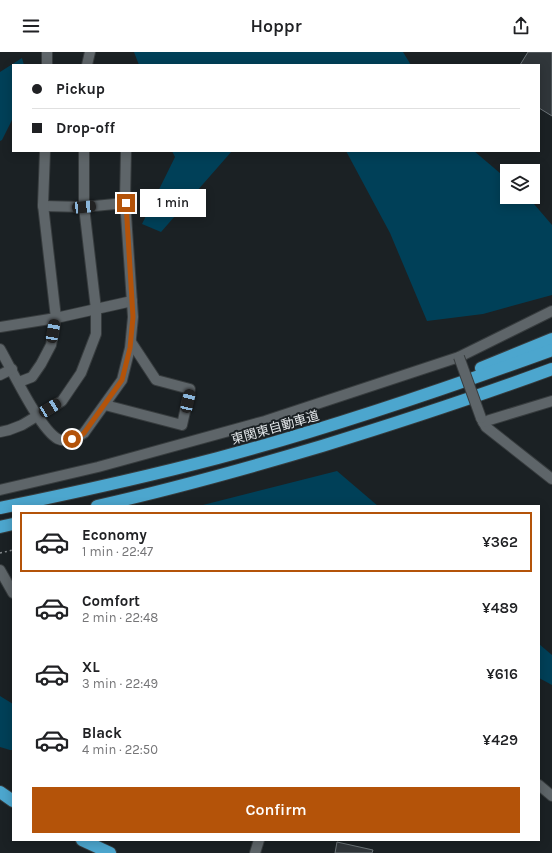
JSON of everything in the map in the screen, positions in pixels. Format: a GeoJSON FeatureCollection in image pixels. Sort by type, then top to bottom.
{"type":"FeatureCollection","features":[{"type":"Feature","properties":{"kind":"highway"},"geometry":{"type":"LineString","coordinates":[[391,406],[552,339]]}},
{"type":"Feature","properties":{"kind":"highway","name":"東関東自動車道"},"geometry":{"type":"LineString","coordinates":[[14,505],[129,481],[219,458],[439,391],[552,350]]}},
{"type":"Feature","properties":{"kind":"highway"},"geometry":{"type":"LineString","coordinates":[[101,505],[157,492],[293,455],[399,422],[552,369]]}},
{"type":"Feature","properties":{"kind":"highway"},"geometry":{"type":"LineString","coordinates":[[522,380],[552,372]]}},
{"type":"Feature","properties":{"kind":"highway","name":"東関東自動車道"},"geometry":{"type":"LineString","coordinates":[[0,508],[12,505]]}},
{"type":"Feature","properties":{"kind":"highway"},"geometry":{"type":"LineString","coordinates":[[0,527],[12,524]]}},
{"type":"Feature","properties":{"kind":"highway"},"geometry":{"type":"LineString","coordinates":[[0,792],[12,800]]}},
{"type":"Feature","properties":{"kind":"highway"},"geometry":{"type":"LineString","coordinates":[[84,841],[110,853]]}},
{"type":"Feature","properties":{"kind":"street"},"geometry":{"type":"LineString","coordinates":[[47,52],[47,64]]}},
{"type":"Feature","properties":{"kind":"street"},"geometry":{"type":"LineString","coordinates":[[87,64],[90,52]]}},
{"type":"Feature","properties":{"kind":"street"},"geometry":{"type":"LineString","coordinates":[[19,382],[32,377],[41,364],[51,345],[56,318],[43,206],[45,152]]}},
{"type":"Feature","properties":{"kind":"street"},"geometry":{"type":"LineString","coordinates":[[0,431],[9,430],[22,425],[62,401],[81,373],[96,334],[96,309],[84,207],[84,152]]}},
{"type":"Feature","properties":{"kind":"street"},"geometry":{"type":"LineString","coordinates":[[0,349],[37,416],[57,438],[62,440],[78,438],[84,433],[122,380],[130,342],[133,317],[126,203],[126,152]]}},
{"type":"Feature","properties":{"kind":"street"},"geometry":{"type":"LineString","coordinates":[[43,206],[84,207],[126,203]]}},
{"type":"Feature","properties":{"kind":"street"},"geometry":{"type":"LineString","coordinates":[[0,327],[56,318],[132,301]]}},
{"type":"Feature","properties":{"kind":"street"},"geometry":{"type":"LineString","coordinates":[[0,490],[98,467],[265,421],[459,357],[552,311]]}},
{"type":"Feature","properties":{"kind":"street"},"geometry":{"type":"LineString","coordinates":[[105,404],[182,425],[190,389],[156,380],[130,342]]}},
{"type":"Feature","properties":{"kind":"street"},"geometry":{"type":"LineString","coordinates":[[459,357],[482,420],[486,427],[552,479]]}},
{"type":"Feature","properties":{"kind":"street"},"geometry":{"type":"LineString","coordinates":[[0,375],[12,369]]}},
{"type":"Feature","properties":{"kind":"street"},"geometry":{"type":"LineString","coordinates":[[482,420],[552,402]]}},
{"type":"Feature","properties":{"kind":"street"},"geometry":{"type":"LineString","coordinates":[[0,570],[12,591]]}},
{"type":"Feature","properties":{"kind":"street"},"geometry":{"type":"LineString","coordinates":[[540,786],[552,796]]}},
{"type":"Feature","properties":{"kind":"street"},"geometry":{"type":"LineString","coordinates":[[255,853],[258,841]]}},
{"type":"Feature","properties":{"kind":"path"},"geometry":{"type":"LineString","coordinates":[[0,554],[12,550]]}},
{"type":"Feature","properties":{"kind":"shaded area"},"geometry":{"type":"Polygon","coordinates":[[[134,52],[403,52],[410,64],[139,64],[134,52]]]}},
{"type":"Feature","properties":{"kind":"shaded area"},"geometry":{"type":"Polygon","coordinates":[[[22,58],[24,64],[13,64],[22,58]]]}},
{"type":"Feature","properties":{"kind":"shaded area"},"geometry":{"type":"Polygon","coordinates":[[[12,64],[12,120],[2,140],[0,141],[0,72],[12,64]]]}},
{"type":"Feature","properties":{"kind":"shaded area"},"geometry":{"type":"Polygon","coordinates":[[[172,152],[231,152],[161,232],[142,224],[175,157],[172,152]]]}},
{"type":"Feature","properties":{"kind":"shaded area"},"geometry":{"type":"Polygon","coordinates":[[[347,152],[475,152],[500,173],[500,204],[534,204],[552,225],[552,295],[483,314],[427,321],[390,233],[347,152]]]}},
{"type":"Feature","properties":{"kind":"shaded area"},"geometry":{"type":"Polygon","coordinates":[[[337,471],[377,505],[203,505],[337,471]]]}},
{"type":"Feature","properties":{"kind":"shaded area"},"geometry":{"type":"Polygon","coordinates":[[[540,645],[552,655],[552,685],[540,679],[540,645]]]}},
{"type":"Feature","properties":{"kind":"shaded area"},"geometry":{"type":"Polygon","coordinates":[[[0,696],[12,703],[12,750],[0,747],[0,696]]]}},
{"type":"Feature","properties":{"kind":"building"},"geometry":{"type":"Polygon","coordinates":[[[528,52],[552,52],[552,116],[540,109],[540,64],[521,64],[528,52]]]}},
{"type":"Feature","properties":{"kind":"building"},"geometry":{"type":"Polygon","coordinates":[[[337,842],[373,850],[372,853],[335,853],[337,842]]]}},
{"type":"Feature","properties":{"kind":"route"},"geometry":{"type":"LineString","coordinates":[[72,439],[78,438],[84,433],[122,380],[130,348],[133,317],[126,203]]}}]}
